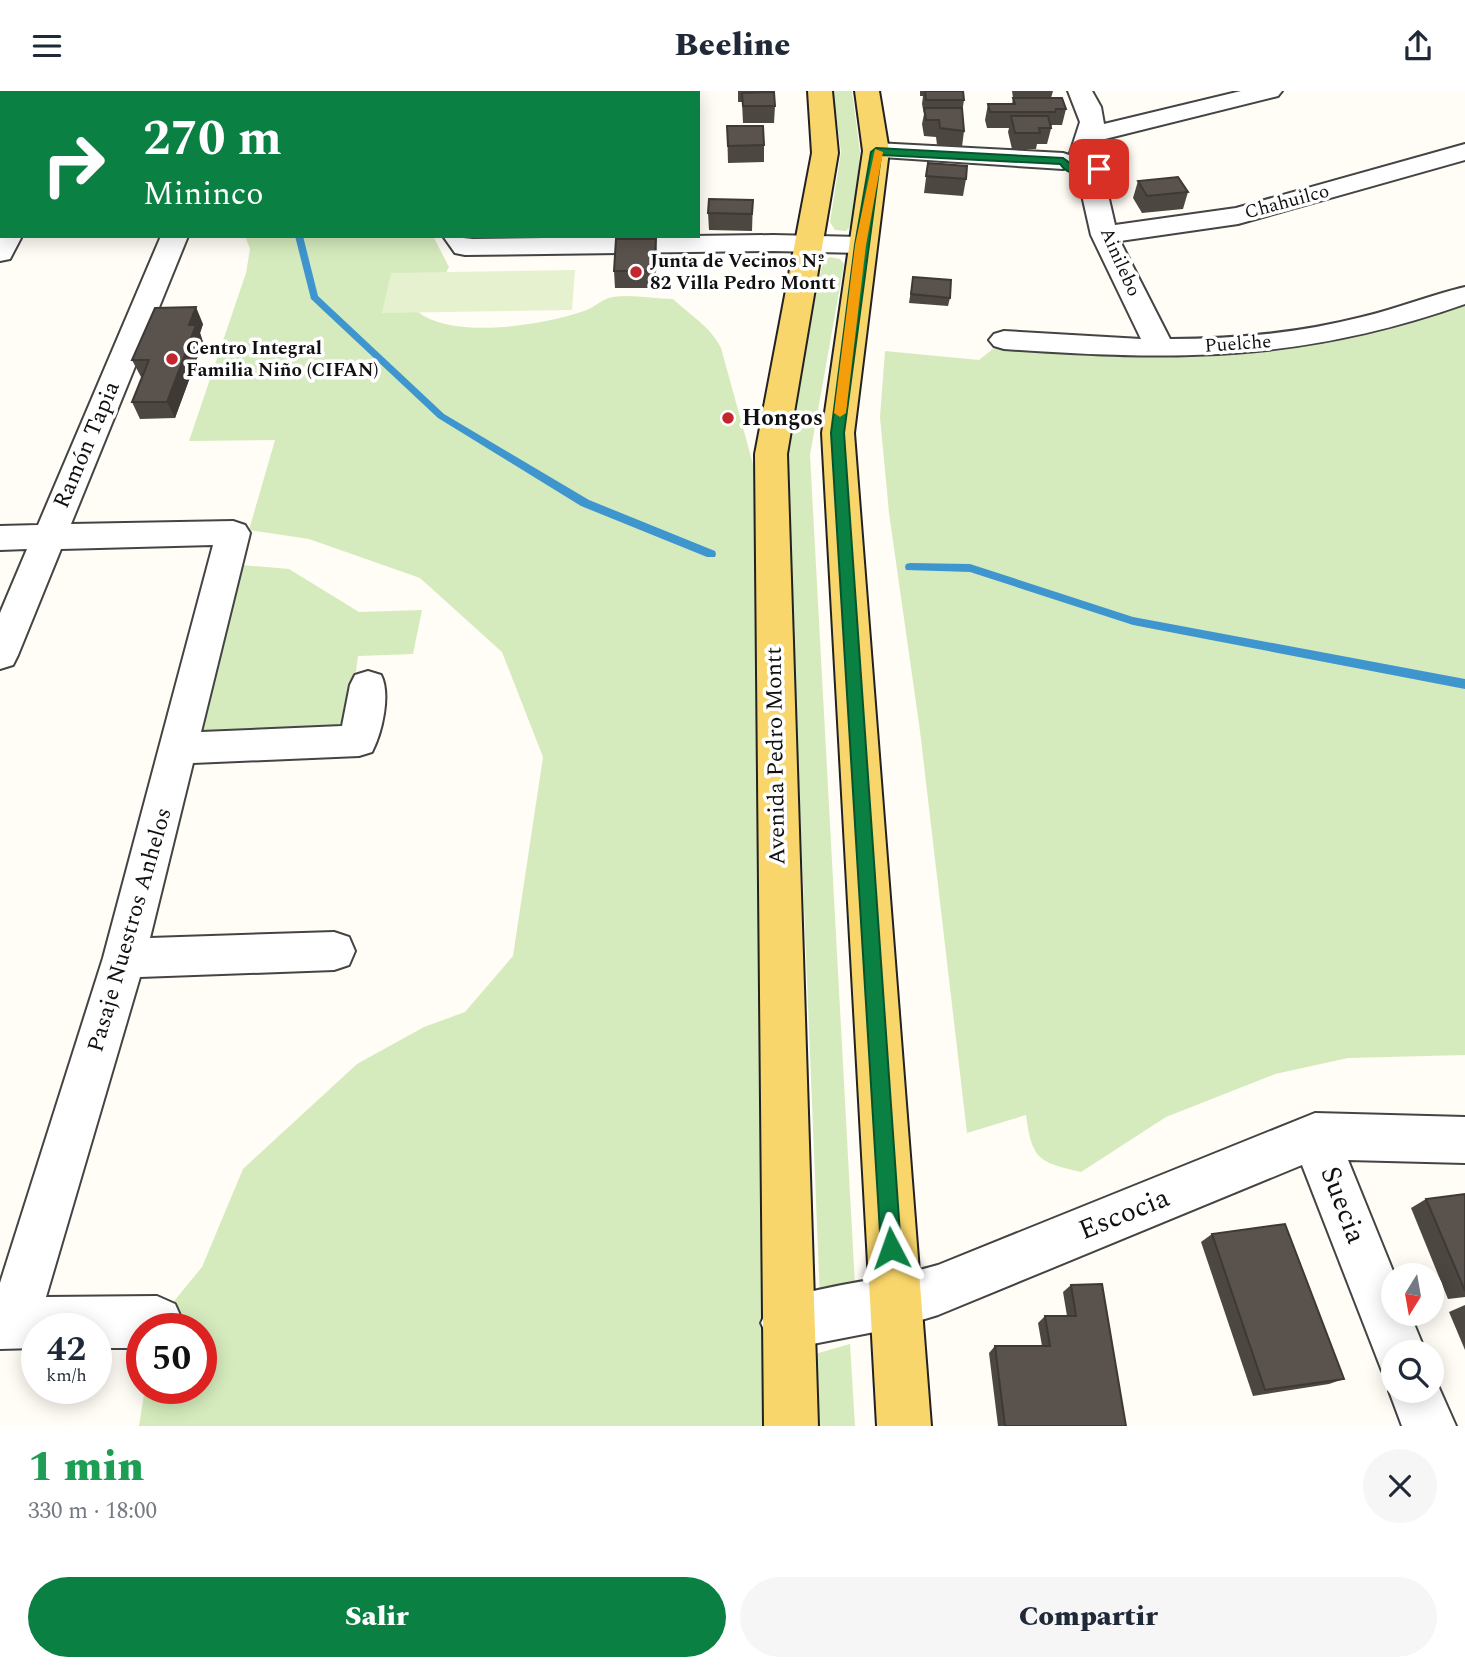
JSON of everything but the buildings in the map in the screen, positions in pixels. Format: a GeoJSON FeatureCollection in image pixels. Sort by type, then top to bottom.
{"type":"FeatureCollection","features":[{"type":"Feature","properties":{"kind":"main road","name":"Avenida Pedro Montt"},"geometry":{"type":"LineString","coordinates":[[791,1426],[771,454],[811,244],[825,153],[820,91]]}},
{"type":"Feature","properties":{"kind":"main road"},"geometry":{"type":"LineString","coordinates":[[867,91],[876,152],[861,245],[838,433],[904,1426]]}},
{"type":"Feature","properties":{"kind":"street"},"geometry":{"type":"LineString","coordinates":[[876,152],[1082,155],[1149,119],[1270,91]]}},
{"type":"Feature","properties":{"kind":"street"},"geometry":{"type":"LineString","coordinates":[[1085,98],[1149,119]]}},
{"type":"Feature","properties":{"kind":"street","name":"Ainilebo"},"geometry":{"type":"LineString","coordinates":[[1085,98],[1082,155],[1104,235],[1160,348]]}},
{"type":"Feature","properties":{"kind":"street","name":"Chahuilco"},"geometry":{"type":"LineString","coordinates":[[1104,235],[1238,216],[1465,152]]}},
{"type":"Feature","properties":{"kind":"street","name":"Ramón Tapia"},"geometry":{"type":"LineString","coordinates":[[0,655],[174,238]]}},
{"type":"Feature","properties":{"kind":"street"},"geometry":{"type":"LineString","coordinates":[[461,241],[861,245]]}},
{"type":"Feature","properties":{"kind":"street","name":"Puelche"},"geometry":{"type":"LineString","coordinates":[[1004,340],[1160,348],[1262,344],[1377,321],[1465,295]]}},
{"type":"Feature","properties":{"kind":"street","name":"Pasaje Nuestros Anhelos"},"geometry":{"type":"LineString","coordinates":[[7,1323],[124,958],[233,533],[49,536]]}},
{"type":"Feature","properties":{"kind":"street"},"geometry":{"type":"LineString","coordinates":[[0,538],[49,536]]}},
{"type":"Feature","properties":{"kind":"street"},"geometry":{"type":"LineString","coordinates":[[180,748],[359,741],[368,685]]}},
{"type":"Feature","properties":{"kind":"street"},"geometry":{"type":"LineString","coordinates":[[124,958],[334,951]]}},
{"type":"Feature","properties":{"kind":"street","name":"Escocia"},"geometry":{"type":"LineString","coordinates":[[787,1323],[895,1303],[937,1290],[1315,1136],[1465,1140]]}},
{"type":"Feature","properties":{"kind":"street","name":"Suecia"},"geometry":{"type":"LineString","coordinates":[[1315,1136],[1395,1340]]}},
{"type":"Feature","properties":{"kind":"street"},"geometry":{"type":"LineString","coordinates":[[7,1323],[126,1322]]}},
{"type":"Feature","properties":{"kind":"street"},"geometry":{"type":"LineString","coordinates":[[1420,1403],[1429,1426]]}},
{"type":"Feature","properties":{"kind":"green space"},"geometry":{"type":"Polygon","coordinates":[[[833,91],[852,91],[860,152],[854,223],[846,231],[835,230],[830,222],[841,152],[833,91]]]}},
{"type":"Feature","properties":{"kind":"green space"},"geometry":{"type":"Polygon","coordinates":[[[246,238],[434,238],[449,267],[443,278],[410,303],[424,316],[443,324],[492,328],[566,316],[584,311],[613,297],[673,299],[706,327],[721,348],[764,504],[792,1426],[139,1426],[142,1404],[217,1404],[217,1313],[164,1313],[202,1267],[243,1169],[357,1064],[424,1027],[465,1012],[513,956],[543,757],[502,652],[420,578],[309,539],[249,530],[275,440],[189,441],[246,273],[250,249],[246,238]]]}},
{"type":"Feature","properties":{"kind":"green space"},"geometry":{"type":"Polygon","coordinates":[[[830,257],[840,259],[844,264],[810,455],[855,1286],[820,1299],[789,538],[788,416],[823,262],[830,257]]]}},
{"type":"Feature","properties":{"kind":"green space"},"geometry":{"type":"Polygon","coordinates":[[[575,270],[572,310],[382,313],[391,273],[575,270]]]}},
{"type":"Feature","properties":{"kind":"green space"},"geometry":{"type":"Polygon","coordinates":[[[1465,295],[1465,1055],[1348,1058],[1275,1074],[1166,1117],[1081,1172],[1040,1157],[1031,1141],[1026,1115],[967,1133],[920,731],[889,513],[880,417],[885,351],[979,360],[1004,340],[1262,344],[1465,295]]]}},
{"type":"Feature","properties":{"kind":"green space"},"geometry":{"type":"Polygon","coordinates":[[[241,565],[289,569],[359,612],[422,610],[413,654],[358,656],[348,728],[200,736],[241,565]]]}},
{"type":"Feature","properties":{"kind":"green space"},"geometry":{"type":"Polygon","coordinates":[[[850,1344],[855,1426],[818,1426],[815,1354],[850,1344]]]}},
{"type":"Feature","properties":{"kind":"waterway"},"geometry":{"type":"LineString","coordinates":[[299,238],[314,297],[441,416],[585,503],[711,554]]}},
{"type":"Feature","properties":{"kind":"waterway"},"geometry":{"type":"LineString","coordinates":[[910,567],[970,568],[1133,621],[1465,684]]}},
{"type":"Feature","properties":{"kind":"slow traffic"},"geometry":{"type":"LineString","coordinates":[[840,413],[861,245],[878,152]]}},
{"type":"Feature","properties":{"kind":"place","name":"Junta de Vecinos Nº 82 Villa Pedro Montt"},"geometry":{"type":"Point","coordinates":[636,272]}},
{"type":"Feature","properties":{"kind":"place","name":"Centro Integral Familia Niño (CIFAN)"},"geometry":{"type":"Point","coordinates":[172,359]}},
{"type":"Feature","properties":{"kind":"place","name":"Hongos"},"geometry":{"type":"Point","coordinates":[728,418]}},
{"type":"Feature","properties":{"kind":"route"},"geometry":{"type":"LineString","coordinates":[[891,1248],[838,433],[861,245],[876,152],[1063,161],[1067,168],[1077,172],[1090,173],[1099,169]]}}]}
